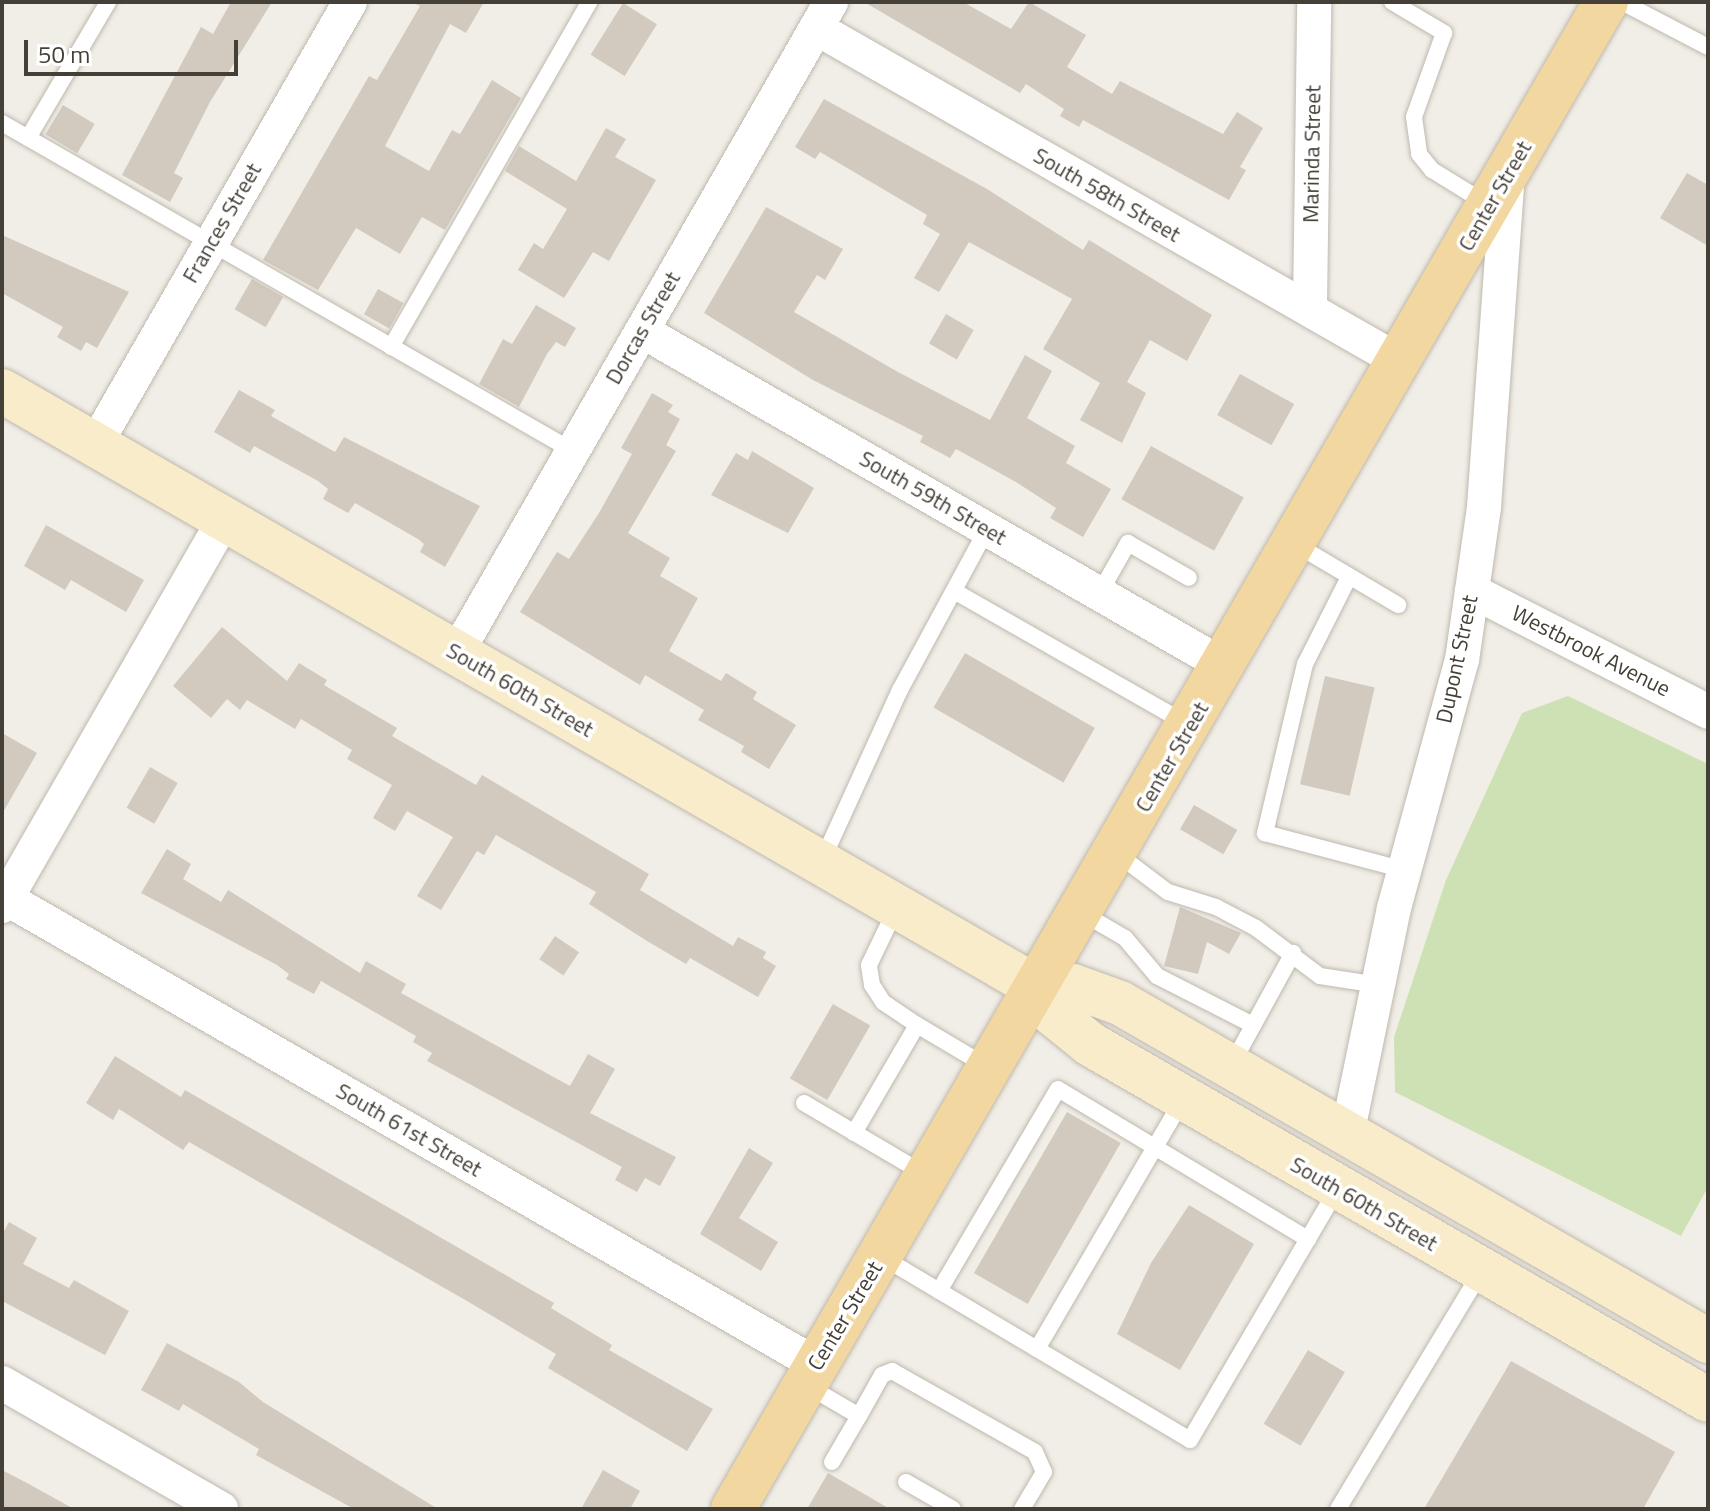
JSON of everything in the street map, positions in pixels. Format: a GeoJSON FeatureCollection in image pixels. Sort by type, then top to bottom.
{"type":"FeatureCollection","features":[{"type":"Feature","properties":{"kind":"main road","name":"Center Street"},"geometry":{"type":"LineString","coordinates":[[733,1509],[1082,913],[1606,2]]}},
{"type":"Feature","properties":{"kind":"main road","name":"South 60th Street"},"geometry":{"type":"LineString","coordinates":[[2,391],[1038,988],[1070,1031],[1338,1189],[1708,1400]]}},
{"type":"Feature","properties":{"kind":"main road","name":"South 60th Street"},"geometry":{"type":"LineString","coordinates":[[1038,988],[1093,991],[1708,1341]]}},
{"type":"Feature","properties":{"kind":"main road"},"geometry":{"type":"LineString","coordinates":[[1580,1327],[1620,1329],[1708,1377]]}},
{"type":"Feature","properties":{"kind":"street","name":"Frances Street"},"geometry":{"type":"LineString","coordinates":[[95,445],[350,2]]}},
{"type":"Feature","properties":{"kind":"street","name":"Marinda Street"},"geometry":{"type":"LineString","coordinates":[[1310,306],[1314,2]]}},
{"type":"Feature","properties":{"kind":"street","name":"South 58th Street"},"geometry":{"type":"LineString","coordinates":[[823,15],[1399,361]]}},
{"type":"Feature","properties":{"kind":"street","name":"Dorcas Street"},"geometry":{"type":"LineString","coordinates":[[456,654],[823,15]]}},
{"type":"Feature","properties":{"kind":"street","name":"Dupont Street"},"geometry":{"type":"LineString","coordinates":[[1347,1135],[1404,870],[1462,660],[1484,507],[1499,190]]}},
{"type":"Feature","properties":{"kind":"street","name":"South 59th Street"},"geometry":{"type":"LineString","coordinates":[[642,331],[1225,666]]}},
{"type":"Feature","properties":{"kind":"street"},"geometry":{"type":"LineString","coordinates":[[4,900],[224,520]]}},
{"type":"Feature","properties":{"kind":"street","name":"Westbrook Avenue"},"geometry":{"type":"LineString","coordinates":[[1472,591],[1708,712]]}},
{"type":"Feature","properties":{"kind":"street","name":"South 61st Street"},"geometry":{"type":"LineString","coordinates":[[4,900],[810,1374]]}},
{"type":"Feature","properties":{"kind":"street"},"geometry":{"type":"LineString","coordinates":[[2,1383],[221,1509]]}},
{"type":"Feature","properties":{"kind":"lane"},"geometry":{"type":"LineString","coordinates":[[28,138],[108,2]]}},
{"type":"Feature","properties":{"kind":"lane"},"geometry":{"type":"LineString","coordinates":[[391,347],[589,2]]}},
{"type":"Feature","properties":{"kind":"lane"},"geometry":{"type":"LineString","coordinates":[[1392,2],[1444,33],[1414,117],[1419,154],[1432,170],[1499,190]]}},
{"type":"Feature","properties":{"kind":"lane"},"geometry":{"type":"LineString","coordinates":[[1622,2],[1708,47]]}},
{"type":"Feature","properties":{"kind":"lane"},"geometry":{"type":"LineString","coordinates":[[2,123],[573,451]]}},
{"type":"Feature","properties":{"kind":"lane"},"geometry":{"type":"LineString","coordinates":[[821,862],[900,690],[987,529]]}},
{"type":"Feature","properties":{"kind":"lane"},"geometry":{"type":"LineString","coordinates":[[1099,594],[1128,543],[1189,578]]}},
{"type":"Feature","properties":{"kind":"lane"},"geometry":{"type":"LineString","coordinates":[[1295,544],[1398,605]]}},
{"type":"Feature","properties":{"kind":"lane"},"geometry":{"type":"LineString","coordinates":[[1349,577],[1305,664],[1265,833],[1404,870]]}},
{"type":"Feature","properties":{"kind":"lane"},"geometry":{"type":"LineString","coordinates":[[954,591],[1190,726]]}},
{"type":"Feature","properties":{"kind":"lane"},"geometry":{"type":"LineString","coordinates":[[1116,853],[1168,892],[1216,907],[1293,953],[1320,976],[1378,985]]}},
{"type":"Feature","properties":{"kind":"lane"},"geometry":{"type":"LineString","coordinates":[[896,907],[869,965],[872,985],[883,1002],[991,1069]]}},
{"type":"Feature","properties":{"kind":"lane"},"geometry":{"type":"LineString","coordinates":[[1082,913],[1125,938],[1157,976],[1253,1025]]}},
{"type":"Feature","properties":{"kind":"lane"},"geometry":{"type":"LineString","coordinates":[[1230,1067],[1293,953]]}},
{"type":"Feature","properties":{"kind":"lane"},"geometry":{"type":"LineString","coordinates":[[854,1133],[917,1025]]}},
{"type":"Feature","properties":{"kind":"lane"},"geometry":{"type":"LineString","coordinates":[[939,1291],[1058,1089],[1308,1239]]}},
{"type":"Feature","properties":{"kind":"lane"},"geometry":{"type":"LineString","coordinates":[[1037,1349],[1183,1099]]}},
{"type":"Feature","properties":{"kind":"lane"},"geometry":{"type":"LineString","coordinates":[[804,1103],[927,1176]]}},
{"type":"Feature","properties":{"kind":"lane"},"geometry":{"type":"LineString","coordinates":[[881,1256],[1190,1440],[1338,1189]]}},
{"type":"Feature","properties":{"kind":"lane"},"geometry":{"type":"LineString","coordinates":[[1338,1509],[1481,1271]]}},
{"type":"Feature","properties":{"kind":"lane"},"geometry":{"type":"LineString","coordinates":[[832,1462],[882,1375],[892,1371],[1035,1452],[1044,1472],[1022,1509]]}},
{"type":"Feature","properties":{"kind":"lane"},"geometry":{"type":"LineString","coordinates":[[810,1374],[859,1416]]}},
{"type":"Feature","properties":{"kind":"lane"},"geometry":{"type":"LineString","coordinates":[[906,1482],[953,1509]]}},
{"type":"Feature","properties":{"kind":"green space"},"geometry":{"type":"Polygon","coordinates":[[[1568,696],[1708,764],[1708,1187],[1681,1236],[1395,1092],[1394,1037],[1446,880],[1522,713],[1568,696]]]}},
{"type":"Feature","properties":{"kind":"building"},"geometry":{"type":"Polygon","coordinates":[[[231,2],[272,2],[210,102],[174,173],[183,178],[170,202],[122,175],[201,27],[213,34],[231,2]]]}},
{"type":"Feature","properties":{"kind":"building"},"geometry":{"type":"Polygon","coordinates":[[[412,2],[484,2],[466,33],[450,24],[385,146],[429,171],[452,130],[460,134],[492,80],[521,98],[445,230],[422,217],[400,254],[356,228],[318,290],[263,260],[369,76],[377,80],[420,6],[412,2]]]}},
{"type":"Feature","properties":{"kind":"building"},"geometry":{"type":"Polygon","coordinates":[[[864,2],[963,2],[1011,29],[1029,2],[1086,35],[1067,67],[1112,94],[1120,81],[1223,134],[1237,112],[1263,128],[1240,167],[1246,170],[1229,200],[1083,120],[1079,127],[1060,116],[1064,109],[1026,84],[1020,93],[864,2]]]}},
{"type":"Feature","properties":{"kind":"building"},"geometry":{"type":"Polygon","coordinates":[[[623,3],[657,24],[625,76],[591,55],[623,3]]]}},
{"type":"Feature","properties":{"kind":"building"},"geometry":{"type":"Polygon","coordinates":[[[824,99],[987,189],[1083,250],[1089,240],[1212,315],[1187,361],[1150,340],[1127,382],[1146,393],[1122,443],[1080,420],[1100,383],[1043,349],[1072,299],[969,242],[939,292],[914,278],[940,234],[923,224],[927,215],[820,152],[815,159],[795,147],[824,99]]]}},
{"type":"Feature","properties":{"kind":"building"},"geometry":{"type":"Polygon","coordinates":[[[63,105],[95,124],[77,153],[45,134],[63,105]]]}},
{"type":"Feature","properties":{"kind":"building"},"geometry":{"type":"Polygon","coordinates":[[[606,128],[626,139],[615,157],[656,180],[609,261],[593,252],[564,298],[518,270],[534,243],[543,249],[567,209],[505,171],[519,146],[576,181],[606,128]]]}},
{"type":"Feature","properties":{"kind":"building"},"geometry":{"type":"Polygon","coordinates":[[[1687,173],[1708,185],[1708,246],[1660,218],[1687,173]]]}},
{"type":"Feature","properties":{"kind":"building"},"geometry":{"type":"Polygon","coordinates":[[[766,207],[843,249],[825,280],[817,275],[794,312],[898,372],[990,420],[1025,355],[1052,371],[1027,418],[1075,446],[1066,463],[1111,489],[1083,537],[1050,518],[1056,508],[1016,482],[956,449],[950,458],[920,442],[923,436],[813,380],[704,313],[766,207]]]}},
{"type":"Feature","properties":{"kind":"building"},"geometry":{"type":"Polygon","coordinates":[[[2,235],[129,292],[97,348],[86,342],[81,351],[57,337],[63,327],[2,293],[2,235]]]}},
{"type":"Feature","properties":{"kind":"building"},"geometry":{"type":"Polygon","coordinates":[[[252,279],[283,297],[266,327],[234,309],[252,279]]]}},
{"type":"Feature","properties":{"kind":"building"},"geometry":{"type":"Polygon","coordinates":[[[378,289],[403,303],[389,328],[364,314],[378,289]]]}},
{"type":"Feature","properties":{"kind":"building"},"geometry":{"type":"Polygon","coordinates":[[[536,305],[576,328],[565,347],[556,342],[547,354],[519,407],[479,384],[503,339],[512,344],[536,305]]]}},
{"type":"Feature","properties":{"kind":"building"},"geometry":{"type":"Polygon","coordinates":[[[946,314],[974,330],[957,359],[929,343],[946,314]]]}},
{"type":"Feature","properties":{"kind":"building"},"geometry":{"type":"Polygon","coordinates":[[[1240,374],[1294,404],[1271,445],[1217,415],[1240,374]]]}},
{"type":"Feature","properties":{"kind":"building"},"geometry":{"type":"Polygon","coordinates":[[[239,390],[275,410],[271,416],[335,452],[344,437],[480,506],[445,567],[420,552],[424,544],[418,539],[355,503],[348,513],[323,499],[328,489],[318,481],[254,446],[250,453],[214,432],[239,390]]]}},
{"type":"Feature","properties":{"kind":"building"},"geometry":{"type":"Polygon","coordinates":[[[652,393],[673,405],[668,412],[680,419],[666,445],[676,451],[628,533],[670,558],[660,576],[698,598],[669,651],[721,681],[726,673],[757,692],[753,699],[796,725],[769,769],[741,752],[744,746],[698,720],[704,710],[645,675],[640,685],[520,612],[557,552],[569,559],[599,513],[632,454],[621,448],[652,393]]]}},
{"type":"Feature","properties":{"kind":"building"},"geometry":{"type":"Polygon","coordinates":[[[1151,446],[1244,497],[1214,551],[1121,499],[1151,446]]]}},
{"type":"Feature","properties":{"kind":"building"},"geometry":{"type":"Polygon","coordinates":[[[752,451],[814,488],[788,533],[711,495],[736,453],[748,460],[752,451]]]}},
{"type":"Feature","properties":{"kind":"building"},"geometry":{"type":"Polygon","coordinates":[[[46,525],[144,580],[126,612],[71,580],[65,590],[24,566],[46,525]]]}},
{"type":"Feature","properties":{"kind":"building"},"geometry":{"type":"Polygon","coordinates":[[[222,627],[287,681],[299,663],[327,680],[324,685],[397,728],[392,736],[476,785],[482,775],[649,874],[640,890],[733,946],[738,937],[766,952],[763,958],[776,966],[758,997],[690,958],[686,964],[647,941],[589,904],[596,892],[496,835],[484,855],[477,851],[441,910],[417,896],[453,837],[407,811],[395,831],[373,818],[392,785],[347,759],[352,750],[301,719],[295,729],[247,700],[240,710],[227,699],[211,718],[173,686],[222,627]]]}},
{"type":"Feature","properties":{"kind":"building"},"geometry":{"type":"Polygon","coordinates":[[[965,653],[1095,728],[1063,783],[934,708],[965,653]]]}},
{"type":"Feature","properties":{"kind":"building"},"geometry":{"type":"Polygon","coordinates":[[[1325,676],[1375,687],[1350,796],[1300,784],[1325,676]]]}},
{"type":"Feature","properties":{"kind":"building"},"geometry":{"type":"Polygon","coordinates":[[[2,733],[37,753],[2,814],[2,733]]]}},
{"type":"Feature","properties":{"kind":"building"},"geometry":{"type":"Polygon","coordinates":[[[150,767],[178,783],[154,824],[126,808],[150,767]]]}},
{"type":"Feature","properties":{"kind":"building"},"geometry":{"type":"Polygon","coordinates":[[[1194,805],[1237,830],[1223,854],[1180,829],[1194,805]]]}},
{"type":"Feature","properties":{"kind":"building"},"geometry":{"type":"Polygon","coordinates":[[[167,849],[191,864],[183,879],[221,902],[228,890],[360,973],[366,961],[406,984],[401,993],[570,1086],[588,1054],[615,1069],[590,1113],[676,1157],[660,1186],[645,1178],[637,1192],[615,1180],[622,1167],[427,1061],[432,1053],[413,1042],[416,1036],[321,981],[314,994],[286,979],[289,974],[277,965],[141,893],[167,849]]]}},
{"type":"Feature","properties":{"kind":"building"},"geometry":{"type":"Polygon","coordinates":[[[1180,907],[1241,933],[1229,954],[1207,942],[1198,974],[1164,966],[1180,907]]]}},
{"type":"Feature","properties":{"kind":"building"},"geometry":{"type":"Polygon","coordinates":[[[555,936],[579,952],[563,975],[539,959],[555,936]]]}},
{"type":"Feature","properties":{"kind":"building"},"geometry":{"type":"Polygon","coordinates":[[[833,1004],[870,1026],[827,1100],[790,1078],[833,1004]]]}},
{"type":"Feature","properties":{"kind":"building"},"geometry":{"type":"Polygon","coordinates":[[[115,1056],[181,1097],[185,1090],[554,1303],[551,1308],[612,1345],[609,1350],[713,1409],[687,1451],[548,1368],[556,1354],[467,1301],[189,1142],[183,1150],[119,1109],[113,1120],[86,1103],[115,1056]]]}},
{"type":"Feature","properties":{"kind":"building"},"geometry":{"type":"Polygon","coordinates":[[[1067,1112],[1121,1143],[1028,1304],[974,1273],[1067,1112]]]}},
{"type":"Feature","properties":{"kind":"building"},"geometry":{"type":"Polygon","coordinates":[[[749,1148],[773,1163],[739,1218],[778,1242],[761,1271],[700,1234],[749,1148]]]}},
{"type":"Feature","properties":{"kind":"building"},"geometry":{"type":"Polygon","coordinates":[[[1189,1205],[1254,1244],[1180,1370],[1117,1334],[1151,1263],[1189,1205]]]}},
{"type":"Feature","properties":{"kind":"building"},"geometry":{"type":"Polygon","coordinates":[[[9,1222],[37,1238],[23,1264],[69,1288],[74,1280],[129,1311],[105,1355],[2,1301],[2,1235],[9,1222]]]}},
{"type":"Feature","properties":{"kind":"building"},"geometry":{"type":"Polygon","coordinates":[[[167,1343],[239,1382],[263,1402],[438,1509],[354,1509],[256,1455],[259,1449],[183,1404],[179,1411],[141,1390],[167,1343]]]}},
{"type":"Feature","properties":{"kind":"building"},"geometry":{"type":"Polygon","coordinates":[[[1308,1350],[1345,1372],[1301,1446],[1264,1424],[1308,1350]]]}},
{"type":"Feature","properties":{"kind":"building"},"geometry":{"type":"Polygon","coordinates":[[[1511,1361],[1675,1452],[1643,1509],[1424,1509],[1511,1361]]]}},
{"type":"Feature","properties":{"kind":"building"},"geometry":{"type":"Polygon","coordinates":[[[2,1470],[27,1483],[74,1509],[2,1509],[2,1470]]]}},
{"type":"Feature","properties":{"kind":"building"},"geometry":{"type":"Polygon","coordinates":[[[603,1470],[640,1491],[630,1509],[581,1509],[603,1470]]]}},
{"type":"Feature","properties":{"kind":"building"},"geometry":{"type":"Polygon","coordinates":[[[828,1473],[890,1509],[807,1509],[828,1473]]]}}]}
